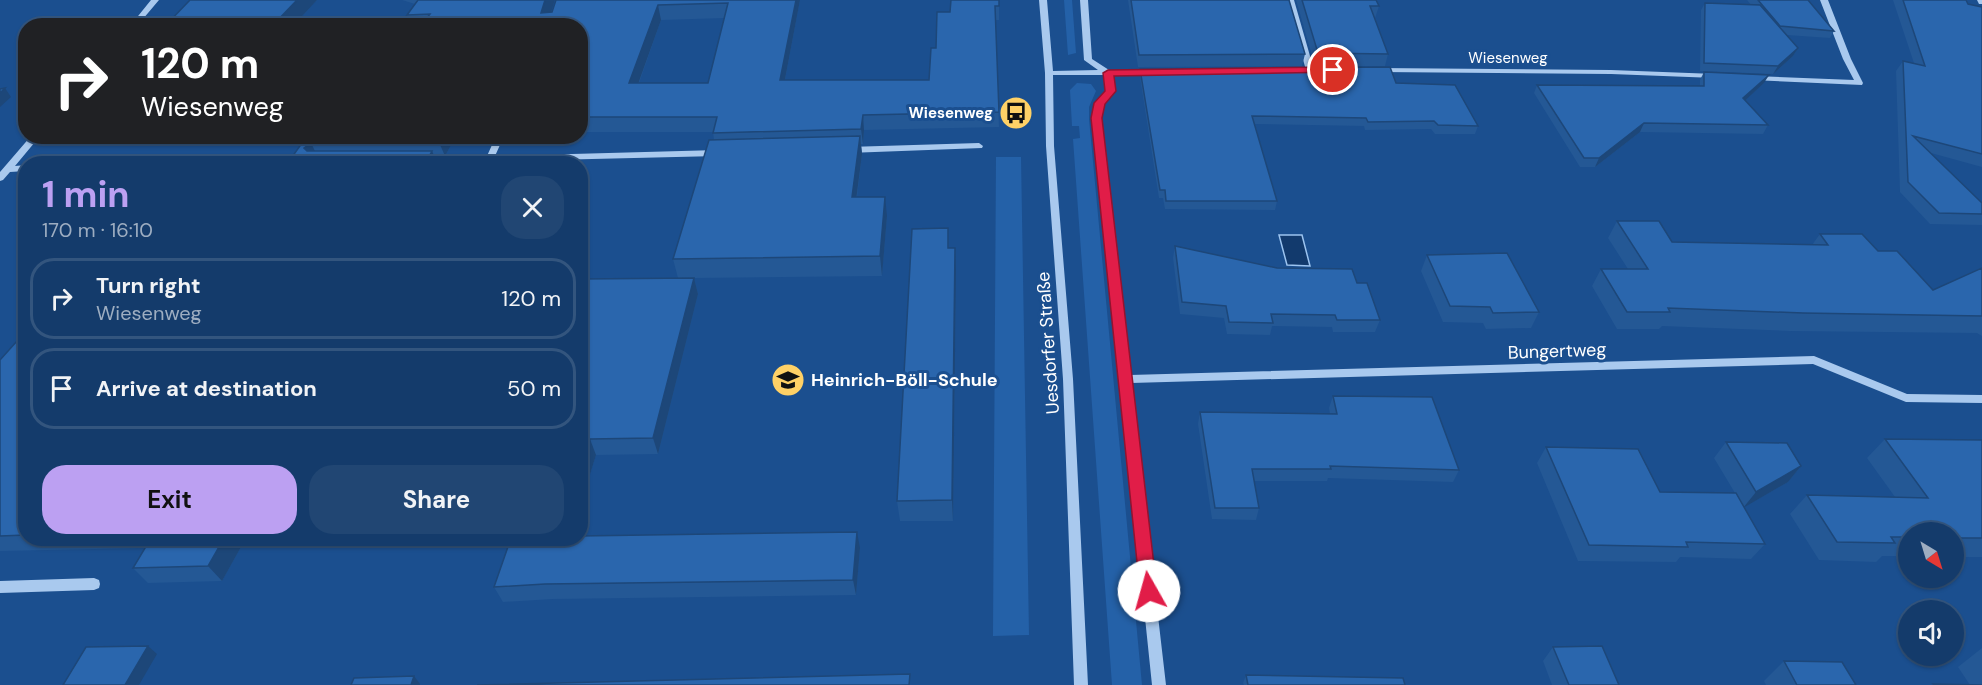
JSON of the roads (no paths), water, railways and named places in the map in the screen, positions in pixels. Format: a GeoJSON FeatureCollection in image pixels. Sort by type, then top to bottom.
{"type":"FeatureCollection","features":[{"type":"Feature","properties":{"kind":"street"},"geometry":{"type":"LineString","coordinates":[[140,18],[155,0]]}},
{"type":"Feature","properties":{"kind":"street","name":"Uesdorfer Straße"},"geometry":{"type":"LineString","coordinates":[[1043,0],[1049,73],[1050,146],[1068,379],[1081,685]]}},
{"type":"Feature","properties":{"kind":"street"},"geometry":{"type":"LineString","coordinates":[[1084,0],[1088,60],[1108,73],[1111,91],[1100,103],[1097,118],[1159,685]]}},
{"type":"Feature","properties":{"kind":"street"},"geometry":{"type":"LineString","coordinates":[[1290,0],[1310,70]]}},
{"type":"Feature","properties":{"kind":"street"},"geometry":{"type":"LineString","coordinates":[[1741,78],[1859,83],[1824,0]]}},
{"type":"Feature","properties":{"kind":"street"},"geometry":{"type":"LineString","coordinates":[[1298,70],[1322,70]]}},
{"type":"Feature","properties":{"kind":"street","name":"Wiesenweg"},"geometry":{"type":"LineString","coordinates":[[1368,70],[1611,72],[1729,77]]}},
{"type":"Feature","properties":{"kind":"street"},"geometry":{"type":"LineString","coordinates":[[1049,73],[1168,72]]}},
{"type":"Feature","properties":{"kind":"street"},"geometry":{"type":"LineString","coordinates":[[20,156],[29,144]]}},
{"type":"Feature","properties":{"kind":"street"},"geometry":{"type":"LineString","coordinates":[[837,150],[979,146]]}},
{"type":"Feature","properties":{"kind":"street"},"geometry":{"type":"LineString","coordinates":[[586,156],[731,153]]}},
{"type":"Feature","properties":{"kind":"street"},"geometry":{"type":"LineString","coordinates":[[0,178],[18,158]]}},
{"type":"Feature","properties":{"kind":"street"},"geometry":{"type":"LineString","coordinates":[[9,169],[18,168]]}},
{"type":"Feature","properties":{"kind":"street","name":"Bungertweg"},"geometry":{"type":"LineString","coordinates":[[1125,379],[1814,360],[1906,398],[1982,399]]}},
{"type":"Feature","properties":{"kind":"street"},"geometry":{"type":"LineString","coordinates":[[0,587],[94,585]]}},
{"type":"Feature","properties":{"kind":"place","name":"Wiesenweg"},"geometry":{"type":"Point","coordinates":[1016,113]}},
{"type":"Feature","properties":{"kind":"place","name":"Heinrich-Böll-Schule"},"geometry":{"type":"Point","coordinates":[788,380]}}]}
